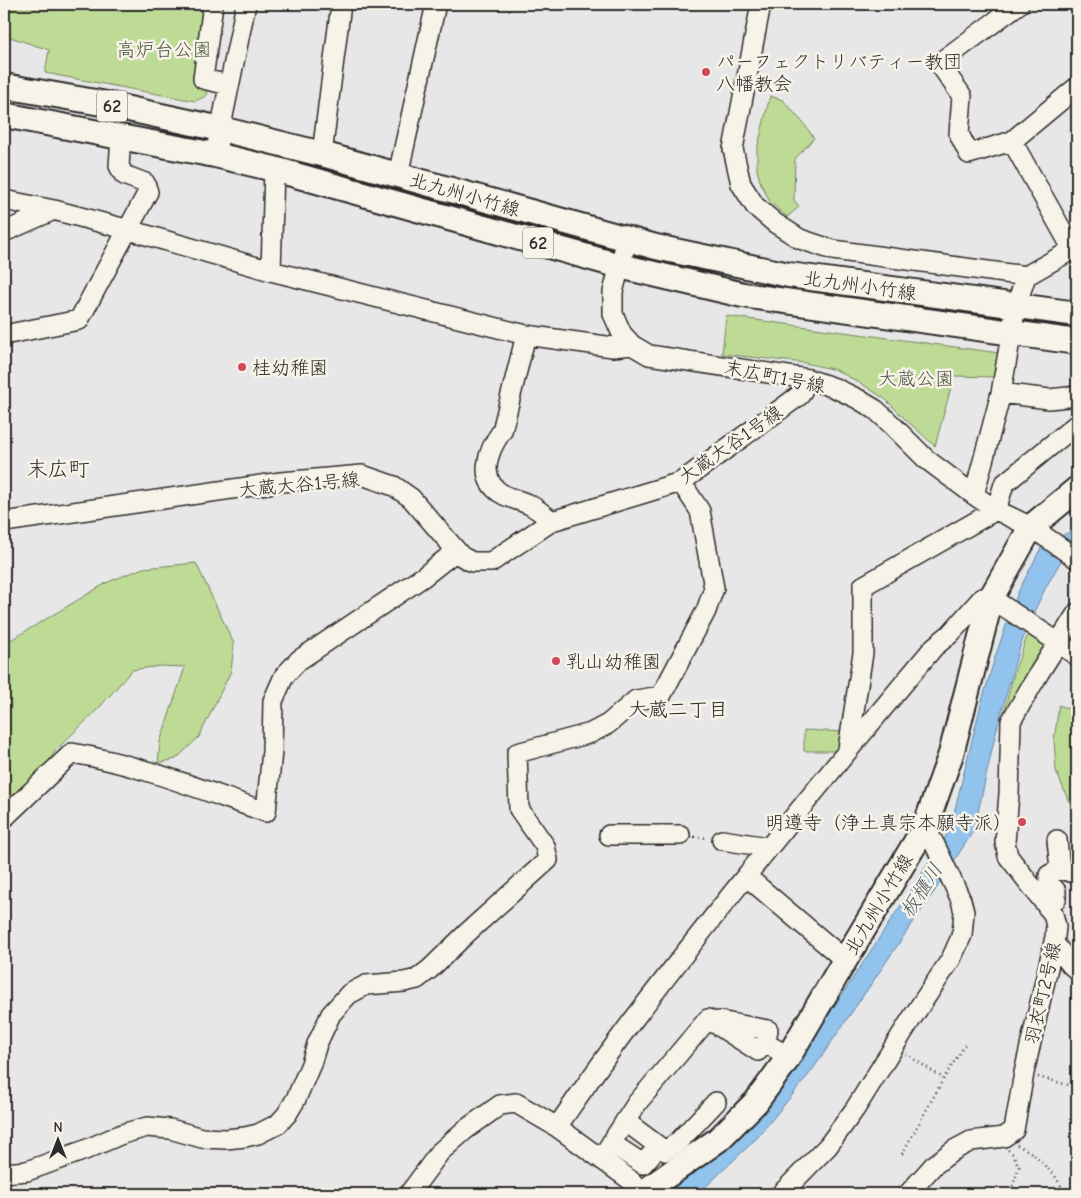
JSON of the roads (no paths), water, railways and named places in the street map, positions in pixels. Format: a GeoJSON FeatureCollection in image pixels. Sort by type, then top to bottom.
{"type":"FeatureCollection","features":[{"type":"Feature","properties":{"kind":"main road","name":"北九州小竹線"},"geometry":{"type":"LineString","coordinates":[[4,86],[101,103],[322,154],[656,247],[789,275],[1077,314]]}},
{"type":"Feature","properties":{"kind":"main road","name":"北九州小竹線"},"geometry":{"type":"LineString","coordinates":[[4,115],[274,169],[620,266],[743,295],[1077,342]]}},
{"type":"Feature","properties":{"kind":"main road","name":"北九州小竹線"},"geometry":{"type":"LineString","coordinates":[[642,1194],[719,1139],[756,1102],[788,1056],[845,960],[930,836],[951,754],[997,602],[1038,532],[1077,489]]}},
{"type":"Feature","properties":{"kind":"street"},"geometry":{"type":"LineString","coordinates":[[213,4],[203,79],[229,85]]}},
{"type":"Feature","properties":{"kind":"street"},"geometry":{"type":"LineString","coordinates":[[215,156],[246,4]]}},
{"type":"Feature","properties":{"kind":"street"},"geometry":{"type":"LineString","coordinates":[[322,154],[342,4]]}},
{"type":"Feature","properties":{"kind":"street"},"geometry":{"type":"LineString","coordinates":[[398,175],[436,4]]}},
{"type":"Feature","properties":{"kind":"street"},"geometry":{"type":"LineString","coordinates":[[761,4],[734,149],[741,184],[755,206],[775,224],[800,239],[833,250],[1026,276],[1075,249],[1012,141]]}},
{"type":"Feature","properties":{"kind":"street"},"geometry":{"type":"LineString","coordinates":[[1019,4],[939,63],[962,96],[959,134],[969,154],[1012,141],[1077,87]]}},
{"type":"Feature","properties":{"kind":"street"},"geometry":{"type":"LineString","coordinates":[[4,335],[79,320],[148,192],[145,183],[124,175],[119,166],[121,137]]}},
{"type":"Feature","properties":{"kind":"street"},"geometry":{"type":"LineString","coordinates":[[270,270],[274,169]]}},
{"type":"Feature","properties":{"kind":"street"},"geometry":{"type":"LineString","coordinates":[[4,200],[54,210],[270,270],[526,335],[613,347],[632,345]]}},
{"type":"Feature","properties":{"kind":"street"},"geometry":{"type":"LineString","coordinates":[[4,232],[54,210]]}},
{"type":"Feature","properties":{"kind":"street","name":"末広町1号線"},"geometry":{"type":"LineString","coordinates":[[627,239],[613,292],[613,314],[622,334],[632,345],[649,355],[808,379],[835,388],[858,399],[876,410],[926,459],[974,495],[996,510],[1038,532],[1077,559]]}},
{"type":"Feature","properties":{"kind":"street"},"geometry":{"type":"LineString","coordinates":[[974,495],[1001,393],[1016,306],[1026,276]]}},
{"type":"Feature","properties":{"kind":"street"},"geometry":{"type":"LineString","coordinates":[[526,335],[502,431],[494,442],[487,460],[487,474],[494,488],[504,495],[531,505],[552,522]]}},
{"type":"Feature","properties":{"kind":"street","name":"大蔵大谷1号線"},"geometry":{"type":"LineString","coordinates":[[4,522],[282,482],[362,476],[394,486],[411,498],[461,556],[472,562],[491,562],[552,522],[681,482],[800,395],[808,379]]}},
{"type":"Feature","properties":{"kind":"street"},"geometry":{"type":"LineString","coordinates":[[1001,393],[1049,399],[1077,396]]}},
{"type":"Feature","properties":{"kind":"street"},"geometry":{"type":"LineString","coordinates":[[847,750],[863,653],[863,586],[996,510],[1004,484],[1077,424]]}},
{"type":"Feature","properties":{"kind":"street"},"geometry":{"type":"LineString","coordinates":[[4,1173],[27,1171],[147,1126],[170,1129],[202,1138],[226,1139],[258,1134],[278,1124],[296,1100],[311,1064],[316,1044],[331,1014],[349,994],[366,985],[417,979],[548,860],[546,846],[519,809],[517,754],[592,733],[608,724],[636,700],[661,696],[712,596],[714,588],[700,511],[681,482]]}},
{"type":"Feature","properties":{"kind":"street"},"geometry":{"type":"LineString","coordinates":[[4,818],[72,753],[98,757],[266,812],[272,751],[273,701],[284,676],[299,660],[423,577],[456,551]]}},
{"type":"Feature","properties":{"kind":"street"},"geometry":{"type":"LineString","coordinates":[[557,1126],[634,1020],[768,847],[934,647],[950,634],[982,598],[997,602],[1059,642],[1077,656]]}},
{"type":"Feature","properties":{"kind":"street","name":"羽衣町2号線"},"geometry":{"type":"LineString","coordinates":[[908,1194],[933,1166],[954,1150],[971,1141],[997,1137],[1014,1130],[1024,1073],[1054,943],[1056,926],[1053,914],[1008,856],[1005,842],[1009,794],[1011,721],[1039,672],[1077,613]]}},
{"type":"Feature","properties":{"kind":"street"},"geometry":{"type":"LineString","coordinates":[[609,835],[680,835]]}},
{"type":"Feature","properties":{"kind":"street"},"geometry":{"type":"LineString","coordinates":[[781,1194],[828,1146],[855,1109],[951,959],[962,935],[964,912],[961,900],[930,836]]}},
{"type":"Feature","properties":{"kind":"street"},"geometry":{"type":"LineString","coordinates":[[722,840],[768,847]]}},
{"type":"Feature","properties":{"kind":"street"},"geometry":{"type":"LineString","coordinates":[[1047,907],[1056,899],[1056,891],[1049,883],[1049,875],[1069,872],[1057,840]]}},
{"type":"Feature","properties":{"kind":"street"},"geometry":{"type":"LineString","coordinates":[[746,876],[845,960]]}},
{"type":"Feature","properties":{"kind":"street"},"geometry":{"type":"LineString","coordinates":[[1054,943],[1071,966],[1077,970]]}},
{"type":"Feature","properties":{"kind":"street"},"geometry":{"type":"LineString","coordinates":[[606,1151],[637,1103],[708,1018],[758,1051],[765,1043],[788,1056]]}},
{"type":"Feature","properties":{"kind":"street"},"geometry":{"type":"LineString","coordinates":[[625,1121],[665,1151],[678,1142],[716,1102]]}},
{"type":"Feature","properties":{"kind":"street"},"geometry":{"type":"LineString","coordinates":[[409,1194],[440,1152],[500,1105],[516,1103],[606,1151],[643,1164],[658,1147]]}},
{"type":"Feature","properties":{"kind":"street"},"geometry":{"type":"LineString","coordinates":[[606,1151],[642,1194]]}},
{"type":"Feature","properties":{"kind":"water","name":"板櫃川"},"geometry":{"type":"Polygon","coordinates":[[[1077,528],[1077,552],[1061,561],[1031,618],[1018,652],[996,732],[974,830],[811,1072],[757,1138],[698,1194],[662,1194],[731,1138],[784,1081],[945,838],[954,813],[981,704],[1018,592],[1042,546],[1077,528]]]}},
{"type":"Feature","properties":{"kind":"place","name":"パーフェクトリバティー教団 八幡教会"},"geometry":{"type":"Point","coordinates":[706,72]}},
{"type":"Feature","properties":{"kind":"place","name":"桂幼稚園"},"geometry":{"type":"Point","coordinates":[242,367]}},
{"type":"Feature","properties":{"kind":"place","name":"乳山幼稚園"},"geometry":{"type":"Point","coordinates":[556,661]}},
{"type":"Feature","properties":{"kind":"place","name":"明遵寺（浄土真宗本願寺派）"},"geometry":{"type":"Point","coordinates":[1022,822]}},
{"type":"Feature","properties":{"kind":"district","name":"末広町"},"geometry":{"type":"Point","coordinates":[58,469]}},
{"type":"Feature","properties":{"kind":"district","name":"大蔵二丁目"},"geometry":{"type":"Point","coordinates":[678,709]}},
{"type":"Feature","properties":{"kind":"park label","name":"高炉台公園"},"geometry":{"type":"Point","coordinates":[164,49]}},
{"type":"Feature","properties":{"kind":"park label","name":"大蔵公園"},"geometry":{"type":"Point","coordinates":[916,378]}}]}
